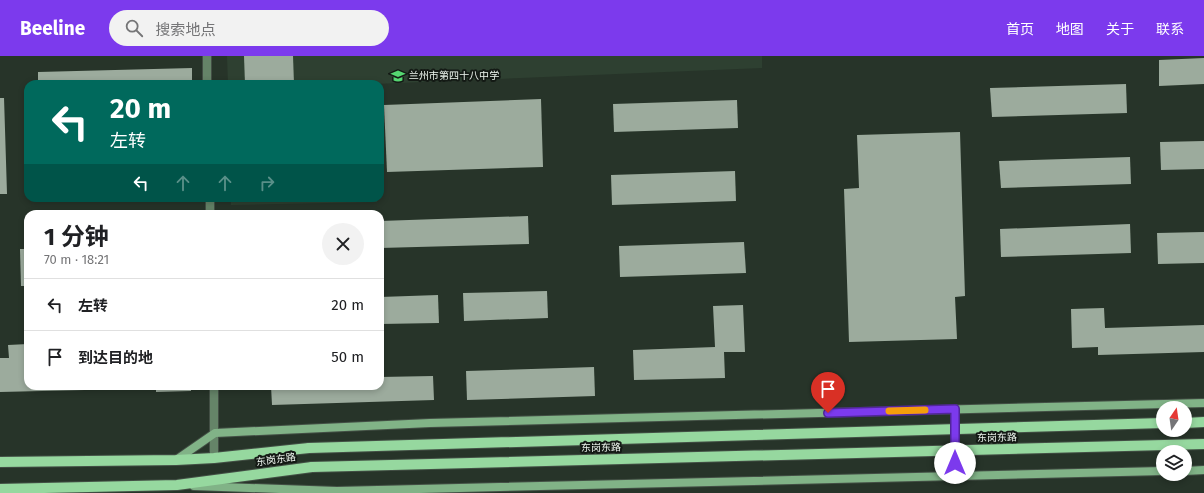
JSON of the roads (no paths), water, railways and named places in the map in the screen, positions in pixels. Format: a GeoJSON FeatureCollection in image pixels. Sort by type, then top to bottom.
{"type":"FeatureCollection","features":[{"type":"Feature","properties":{"kind":"main road"},"geometry":{"type":"LineString","coordinates":[[1192,423],[1204,422]]}},
{"type":"Feature","properties":{"kind":"main road","name":"东岗东路"},"geometry":{"type":"LineString","coordinates":[[0,462],[176,460],[214,458],[309,448],[1156,423]]}},
{"type":"Feature","properties":{"kind":"main road","name":"东岗东路"},"geometry":{"type":"LineString","coordinates":[[0,489],[177,485],[312,468],[1204,444]]}},
{"type":"Feature","properties":{"kind":"street"},"geometry":{"type":"LineString","coordinates":[[206,56],[207,80]]}},
{"type":"Feature","properties":{"kind":"street"},"geometry":{"type":"LineString","coordinates":[[214,390],[214,458]]}},
{"type":"Feature","properties":{"kind":"street"},"geometry":{"type":"LineString","coordinates":[[176,460],[215,434],[430,423],[1204,403]]}},
{"type":"Feature","properties":{"kind":"street"},"geometry":{"type":"LineString","coordinates":[[955,409],[955,476]]}},
{"type":"Feature","properties":{"kind":"street"},"geometry":{"type":"LineString","coordinates":[[1192,471],[1204,470]]}},
{"type":"Feature","properties":{"kind":"street"},"geometry":{"type":"LineString","coordinates":[[177,485],[337,491],[1156,471]]}},
{"type":"Feature","properties":{"kind":"place","name":"兰州市第四十八中学"},"geometry":{"type":"Point","coordinates":[398,76]}}]}
